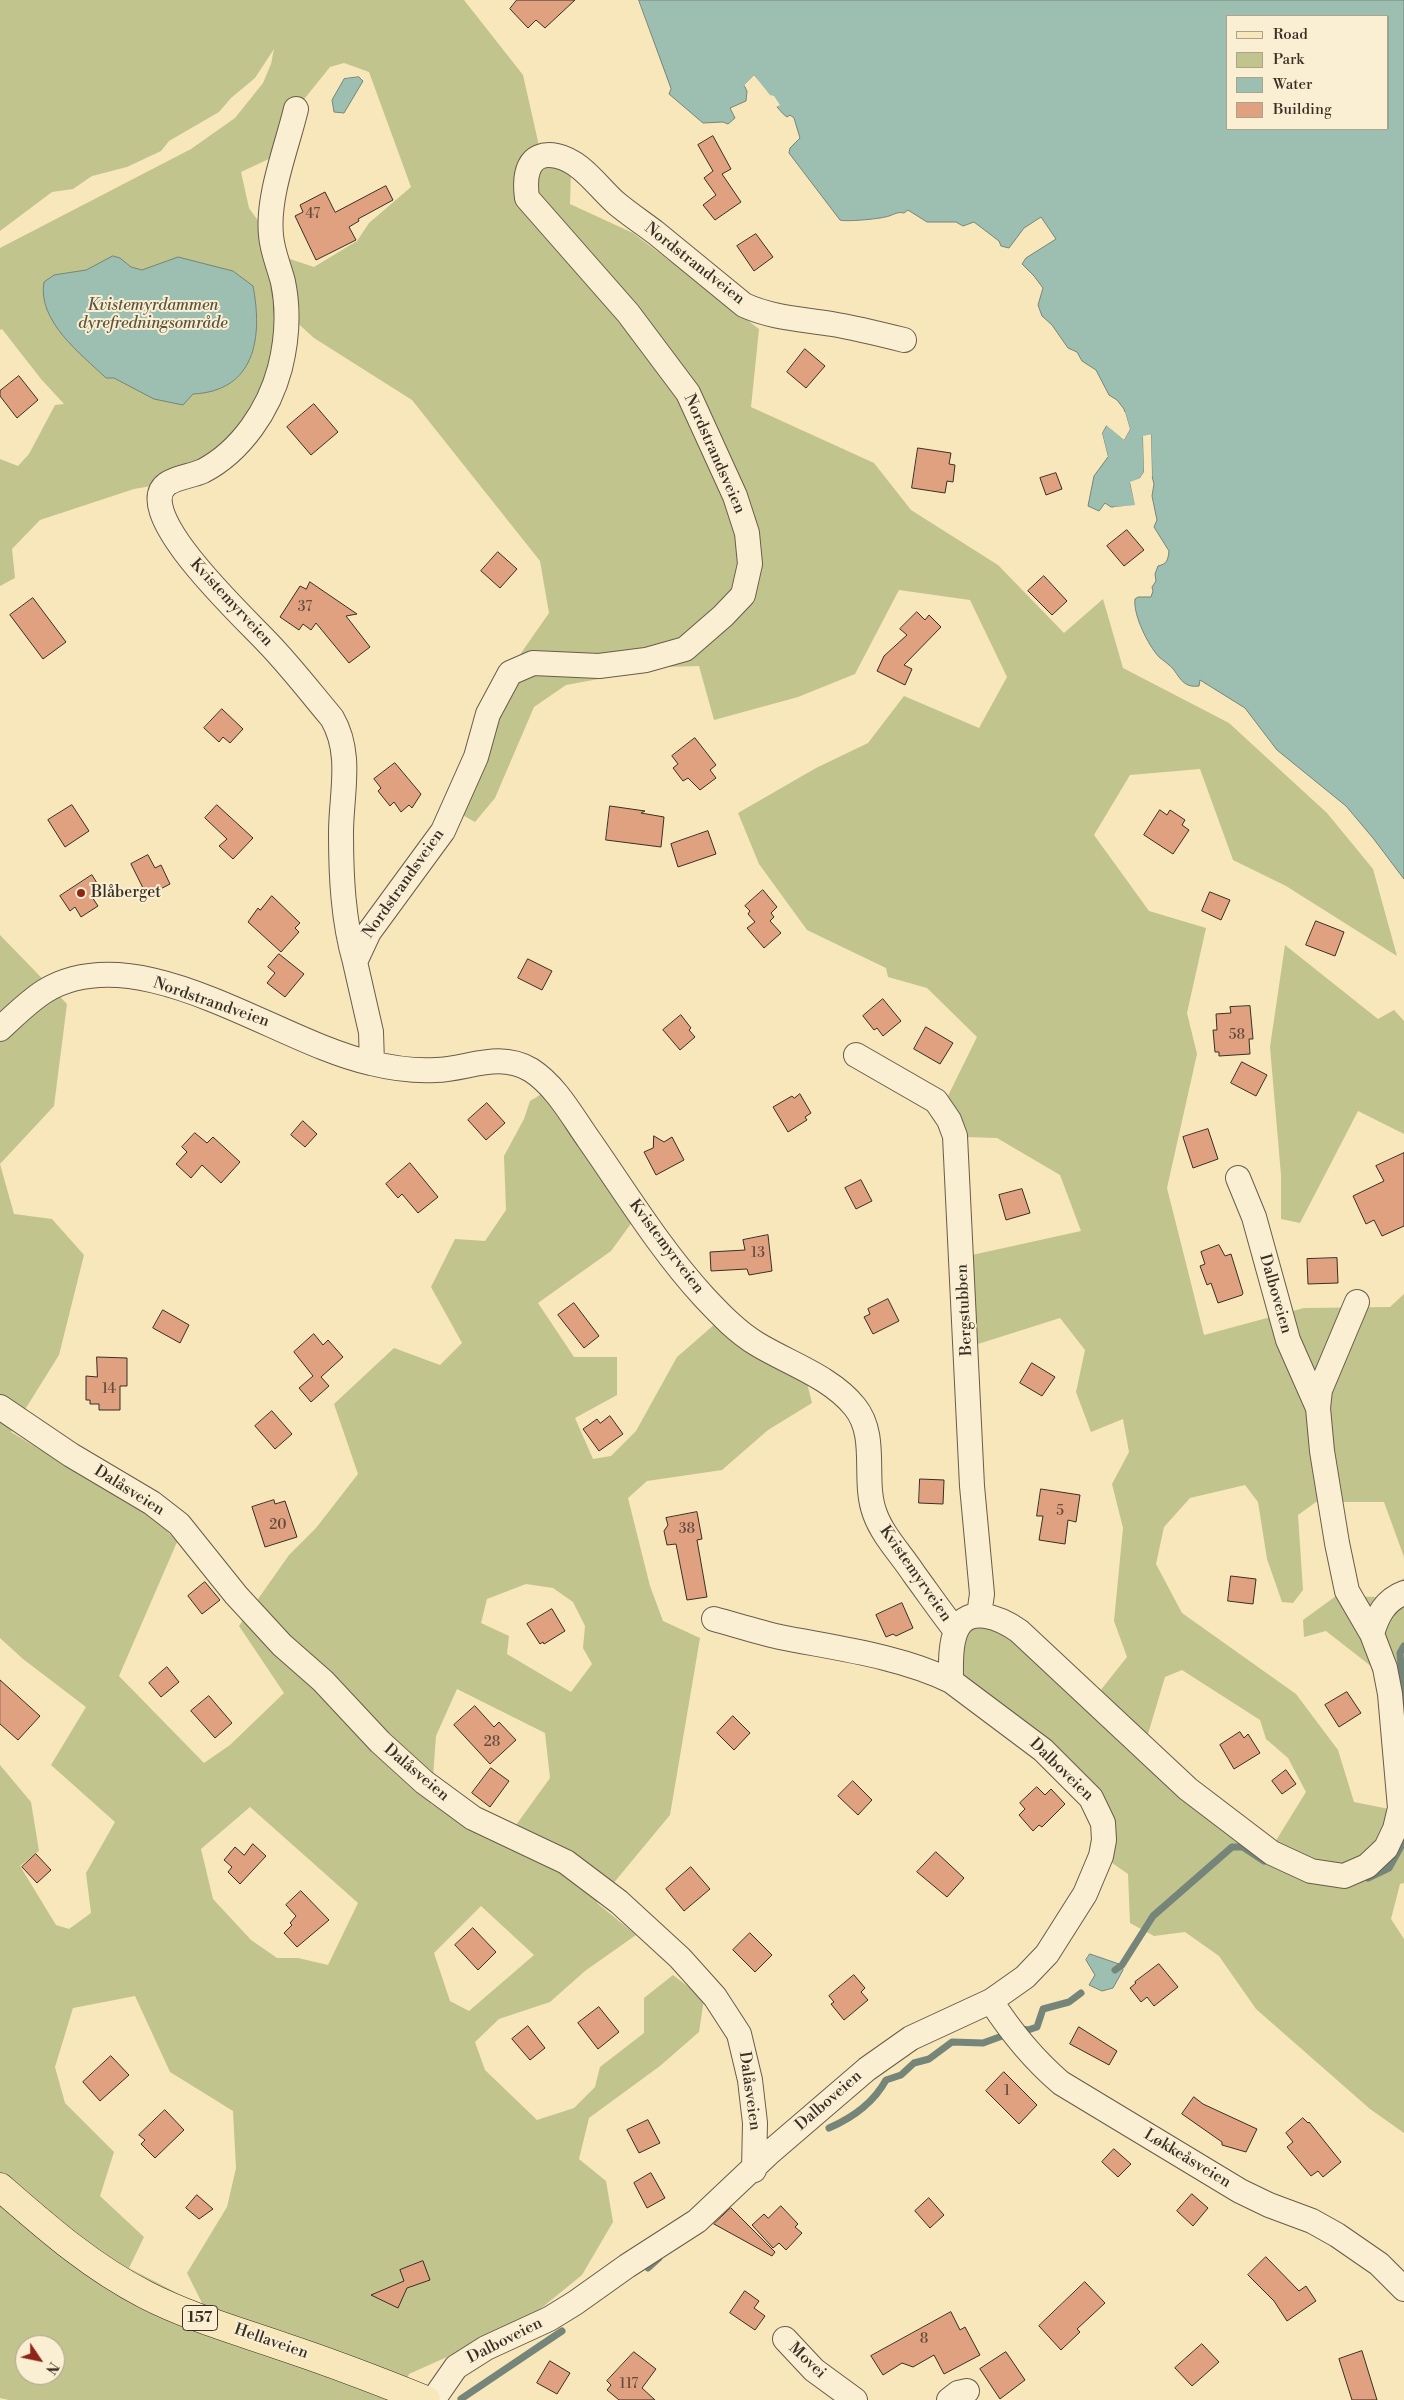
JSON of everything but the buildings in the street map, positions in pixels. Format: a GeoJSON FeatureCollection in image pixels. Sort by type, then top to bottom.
{"type":"FeatureCollection","features":[{"type":"Feature","properties":{"kind":"main road","name":"Hellaveien"},"geometry":{"type":"LineString","coordinates":[[0,2187],[61,2240],[100,2269],[144,2294],[193,2316],[361,2374],[426,2400]]}},
{"type":"Feature","properties":{"kind":"street","name":"Kvistemyrveien"},"geometry":{"type":"LineString","coordinates":[[296,109],[275,192],[271,220],[274,252],[282,281],[287,315],[284,347],[274,388],[258,418],[233,451],[224,459],[200,472],[169,483],[164,487],[160,500],[167,523],[194,566],[270,644],[332,718],[338,729],[345,759],[341,834],[343,884],[348,936],[355,962]]}},
{"type":"Feature","properties":{"kind":"street","name":"Nordstrandveien"},"geometry":{"type":"LineString","coordinates":[[535,160],[546,155],[558,156],[572,162],[617,203],[744,305],[782,317],[858,328],[904,340]]}},
{"type":"Feature","properties":{"kind":"street","name":"Nordstrandsveien"},"geometry":{"type":"LineString","coordinates":[[355,962],[369,932],[442,831],[476,757],[488,714],[510,673],[533,663],[599,666],[646,660],[685,649],[723,616],[743,595],[750,564],[747,533],[735,496],[713,444],[688,393],[628,313],[527,198],[525,183],[527,169],[535,160]]}},
{"type":"Feature","properties":{"kind":"street"},"geometry":{"type":"LineString","coordinates":[[355,962],[371,1032],[372,1064]]}},
{"type":"Feature","properties":{"kind":"street","name":"Nordstrandveien"},"geometry":{"type":"LineString","coordinates":[[0,1029],[45,991],[92,974],[110,974],[162,983],[213,1000],[340,1054],[372,1064]]}},
{"type":"Feature","properties":{"kind":"street","name":"Bergstubben"},"geometry":{"type":"LineString","coordinates":[[856,1055],[936,1101],[949,1120],[956,1136],[973,1510],[982,1594],[979,1615]]}},
{"type":"Feature","properties":{"kind":"street","name":"Kvistemyrveien"},"geometry":{"type":"LineString","coordinates":[[372,1064],[431,1070],[497,1060],[523,1066],[544,1082],[567,1108],[661,1245],[707,1300],[734,1327],[755,1343],[834,1387],[853,1405],[862,1417],[868,1432],[870,1498],[875,1516],[930,1599],[956,1631]]}},
{"type":"Feature","properties":{"kind":"street","name":"Dalboveien"},"geometry":{"type":"LineString","coordinates":[[1238,1178],[1254,1217],[1288,1340],[1318,1408]]}},
{"type":"Feature","properties":{"kind":"street","name":"Dalboveien"},"geometry":{"type":"LineString","coordinates":[[979,1615],[998,1619],[1019,1632],[1188,1789],[1251,1838],[1291,1863],[1328,1875],[1344,1876],[1367,1866],[1386,1848],[1396,1829],[1400,1808],[1390,1694],[1385,1668],[1372,1634],[1355,1607],[1344,1579],[1322,1451],[1318,1408],[1320,1390],[1357,1302]]}},
{"type":"Feature","properties":{"kind":"street","name":"Dalåsveien"},"geometry":{"type":"LineString","coordinates":[[0,1407],[71,1455],[152,1503],[178,1524],[236,1595],[282,1645],[323,1681],[380,1742],[424,1782],[473,1818],[552,1854],[573,1867],[619,1902],[680,1958],[715,1997],[739,2034],[750,2080],[754,2114],[756,2142],[754,2170]]}},
{"type":"Feature","properties":{"kind":"street"},"geometry":{"type":"LineString","coordinates":[[1372,1634],[1377,1616],[1386,1604],[1404,1593]]}},
{"type":"Feature","properties":{"kind":"street"},"geometry":{"type":"LineString","coordinates":[[951,1681],[952,1646],[956,1631],[965,1619],[979,1615]]}},
{"type":"Feature","properties":{"kind":"street","name":"Dalboveien"},"geometry":{"type":"LineString","coordinates":[[433,2400],[456,2367],[486,2348],[549,2319],[575,2304],[627,2266],[697,2221],[754,2170],[768,2154],[832,2098],[893,2049],[912,2038],[991,2001],[1031,1972],[1066,1926],[1085,1894],[1101,1856],[1104,1840],[1104,1823],[1091,1798],[1043,1750],[951,1681],[937,1674],[854,1651],[780,1636],[714,1619]]}},
{"type":"Feature","properties":{"kind":"street","name":"Løkkeåsveien"},"geometry":{"type":"LineString","coordinates":[[991,2001],[1010,2031],[1041,2066],[1061,2082],[1240,2191],[1269,2205],[1312,2221],[1337,2235],[1379,2264],[1404,2289]]}},
{"type":"Feature","properties":{"kind":"street","name":"Movei"},"geometry":{"type":"LineString","coordinates":[[784,2340],[814,2370],[855,2400]]}},
{"type":"Feature","properties":{"kind":"green space","name":"Kvistemyrdammen dyrefredningsområde"},"geometry":{"type":"Polygon","coordinates":[[[0,0],[464,0],[523,75],[542,159],[571,170],[570,204],[633,233],[759,329],[751,407],[874,463],[911,510],[998,565],[1064,633],[1103,599],[1123,668],[1229,723],[1327,813],[1373,869],[1397,956],[1286,886],[1233,860],[1200,769],[1130,775],[1094,835],[1149,911],[1206,928],[1187,1013],[1197,1054],[1167,1188],[1204,1335],[1304,1308],[1390,1307],[1404,1294],[1404,1557],[1384,1502],[1316,1502],[1298,1515],[1303,1590],[1293,1603],[1282,1602],[1267,1559],[1258,1502],[1245,1485],[1190,1498],[1164,1527],[1156,1564],[1182,1613],[1296,1694],[1338,1750],[1354,1802],[1404,1812],[1404,1883],[1400,1884],[1391,1919],[1404,1939],[1404,2133],[1370,2109],[1256,2009],[1219,1956],[1185,1932],[1154,1936],[1130,1923],[1128,1874],[1105,1858],[1108,1817],[964,1679],[962,1672],[961,1654],[969,1628],[987,1622],[1096,1696],[1127,1657],[1114,1621],[1123,1528],[1112,1484],[1129,1452],[1123,1419],[1091,1432],[1076,1392],[1085,1350],[1060,1318],[978,1344],[972,1255],[1081,1231],[1060,1175],[997,1138],[964,1137],[945,1102],[977,1037],[927,988],[888,977],[886,968],[807,930],[759,864],[738,813],[816,768],[868,743],[904,696],[979,728],[1007,677],[970,600],[899,590],[855,674],[798,697],[714,720],[699,666],[665,667],[566,685],[534,707],[495,798],[475,822],[459,813],[519,656],[549,613],[540,561],[412,400],[314,338],[293,319],[241,437],[157,485],[134,489],[40,520],[12,549],[15,578],[0,586],[0,459],[18,466],[29,454],[55,405],[64,404],[41,379],[2,329],[0,330],[0,248],[191,149],[235,118],[263,83],[271,64],[274,49],[255,78],[231,98],[219,112],[169,141],[161,151],[127,167],[92,176],[73,189],[52,192],[0,231],[0,0]],[[344,63],[330,67],[285,123],[273,157],[241,172],[249,208],[284,257],[314,267],[357,241],[369,223],[411,187],[369,72],[344,63]],[[1182,1670],[1165,1677],[1145,1744],[1272,1847],[1306,1792],[1288,1758],[1266,1739],[1260,1720],[1182,1670]]]}},
{"type":"Feature","properties":{"kind":"green space"},"geometry":{"type":"Polygon","coordinates":[[[0,935],[67,1004],[54,1106],[0,1164],[0,935]]]}},
{"type":"Feature","properties":{"kind":"green space"},"geometry":{"type":"Polygon","coordinates":[[[1285,945],[1378,1019],[1394,1010],[1404,1021],[1404,1134],[1358,1111],[1300,1223],[1281,1219],[1281,1175],[1270,1047],[1285,945]]]}},
{"type":"Feature","properties":{"kind":"green space"},"geometry":{"type":"Polygon","coordinates":[[[553,1087],[646,1203],[611,1251],[538,1303],[574,1357],[617,1357],[617,1395],[575,1418],[593,1459],[611,1456],[636,1431],[677,1357],[715,1324],[807,1383],[812,1403],[768,1430],[722,1470],[647,1481],[628,1498],[650,1586],[663,1621],[700,1638],[670,1815],[597,1903],[636,1935],[585,1971],[550,2002],[499,2019],[475,2042],[485,2070],[537,2120],[574,2108],[595,2087],[600,2067],[644,2033],[644,1998],[673,1975],[704,1999],[699,2032],[660,2066],[589,2118],[579,2159],[606,2181],[613,2222],[582,2275],[523,2323],[409,2374],[398,2400],[9,2400],[0,2398],[0,1765],[31,1802],[39,1851],[20,1866],[56,1925],[69,1929],[91,1913],[86,1873],[115,1822],[51,1765],[86,1707],[23,1659],[0,1638],[0,1164],[14,1214],[52,1219],[84,1255],[59,1355],[11,1432],[158,1521],[177,1542],[119,1676],[204,1763],[230,1745],[284,1693],[239,1626],[289,1555],[316,1528],[358,1474],[334,1404],[394,1348],[440,1365],[462,1343],[431,1287],[455,1239],[485,1241],[506,1210],[504,1156],[524,1119],[530,1101],[553,1087]],[[526,1584],[487,1599],[481,1623],[509,1636],[507,1654],[571,1692],[592,1664],[583,1648],[585,1626],[573,1602],[553,1588],[526,1584]],[[457,1689],[436,1736],[431,1804],[503,1843],[550,1778],[545,1733],[457,1689]],[[250,1807],[201,1849],[213,1899],[251,1940],[277,1958],[298,1958],[328,1965],[358,1903],[250,1807]],[[481,1906],[434,1953],[450,2001],[469,2011],[534,1955],[481,1906]],[[135,1996],[73,2008],[55,2067],[65,2103],[114,2152],[100,2196],[144,2237],[129,2268],[204,2307],[187,2273],[227,2207],[236,2168],[233,2111],[170,2072],[135,1996]]]}},
{"type":"Feature","properties":{"kind":"green space"},"geometry":{"type":"Polygon","coordinates":[[[1404,1578],[1404,1692],[1326,1631],[1304,1637],[1303,1620],[1336,1596],[1378,1597],[1404,1578]]]}},
{"type":"Feature","properties":{"kind":"water"},"geometry":{"type":"Polygon","coordinates":[[[639,0],[1404,0],[1404,879],[1346,806],[1277,750],[1245,708],[1200,680],[1199,686],[1190,686],[1184,682],[1159,657],[1146,638],[1136,613],[1135,599],[1138,597],[1151,597],[1158,566],[1166,561],[1169,551],[1154,527],[1157,520],[1152,496],[1154,484],[1152,476],[1151,434],[1143,437],[1144,472],[1140,478],[1130,483],[1136,506],[1111,507],[1105,503],[1099,511],[1088,506],[1094,476],[1108,457],[1102,433],[1107,425],[1124,440],[1130,429],[1124,409],[1117,400],[1109,395],[1096,370],[1082,361],[1077,352],[1068,348],[1052,325],[1042,316],[1038,305],[1043,288],[1022,264],[1026,258],[1056,239],[1041,217],[1024,228],[1009,248],[1001,246],[999,241],[974,222],[963,226],[956,222],[927,222],[908,210],[904,213],[881,218],[843,221],[840,220],[789,153],[790,148],[800,138],[794,118],[783,114],[754,75],[744,85],[747,91],[746,101],[730,108],[735,118],[728,124],[723,122],[703,123],[669,94],[671,89],[639,0]]]}},
{"type":"Feature","properties":{"kind":"water"},"geometry":{"type":"Polygon","coordinates":[[[359,77],[363,81],[344,113],[334,112],[332,100],[344,79],[359,77]]]}},
{"type":"Feature","properties":{"kind":"water"},"geometry":{"type":"Polygon","coordinates":[[[113,256],[120,258],[131,267],[142,270],[178,257],[233,271],[253,286],[257,324],[255,342],[250,358],[242,372],[230,383],[214,391],[193,394],[183,405],[154,399],[114,378],[106,378],[63,336],[54,323],[47,310],[44,282],[54,275],[86,270],[113,256]]]}},
{"type":"Feature","properties":{"kind":"water"},"geometry":{"type":"Polygon","coordinates":[[[1090,1954],[1122,1965],[1123,1970],[1113,1988],[1102,1991],[1089,1985],[1095,1975],[1086,1960],[1090,1954]]]}},
{"type":"Feature","properties":{"kind":"pier"},"geometry":{"type":"Polygon","coordinates":[[[754,75],[780,105],[776,107],[754,79],[747,85],[750,90],[749,97],[748,89],[744,85],[754,75]]]}},
{"type":"Feature","properties":{"kind":"pier"},"geometry":{"type":"Polygon","coordinates":[[[1122,411],[1125,412],[1130,429],[1124,440],[1106,425],[1102,433],[1108,457],[1105,457],[1100,432],[1107,422],[1123,436],[1127,429],[1122,411]]]}},
{"type":"Feature","properties":{"kind":"pier"},"geometry":{"type":"Polygon","coordinates":[[[1151,434],[1152,476],[1150,479],[1148,437],[1145,438],[1146,473],[1142,480],[1133,484],[1138,507],[1114,509],[1114,507],[1135,505],[1130,482],[1140,478],[1144,472],[1143,436],[1151,434]]]}},
{"type":"Feature","properties":{"kind":"waterway"},"geometry":{"type":"LineString","coordinates":[[1404,1646],[1400,1653],[1404,1707]]}},
{"type":"Feature","properties":{"kind":"waterway"},"geometry":{"type":"LineString","coordinates":[[1368,1878],[1389,1868],[1404,1841]]}},
{"type":"Feature","properties":{"kind":"waterway"},"geometry":{"type":"LineString","coordinates":[[1115,1970],[1122,1965],[1153,1916],[1232,1847],[1243,1847],[1264,1861]]}},
{"type":"Feature","properties":{"kind":"waterway"},"geometry":{"type":"LineString","coordinates":[[1022,2029],[1028,2030],[1037,2027],[1043,2009],[1069,2002],[1081,1993]]}},
{"type":"Feature","properties":{"kind":"waterway"},"geometry":{"type":"LineString","coordinates":[[829,2128],[862,2108],[886,2080],[901,2075],[914,2063],[929,2059],[952,2042],[983,2043],[1005,2035]]}},
{"type":"Feature","properties":{"kind":"waterway"},"geometry":{"type":"LineString","coordinates":[[648,2268],[659,2258]]}},
{"type":"Feature","properties":{"kind":"waterway"},"geometry":{"type":"LineString","coordinates":[[461,2399],[562,2331]]}},
{"type":"Feature","properties":{"kind":"place","name":"Blåberget"},"geometry":{"type":"Point","coordinates":[81,893]}}]}
